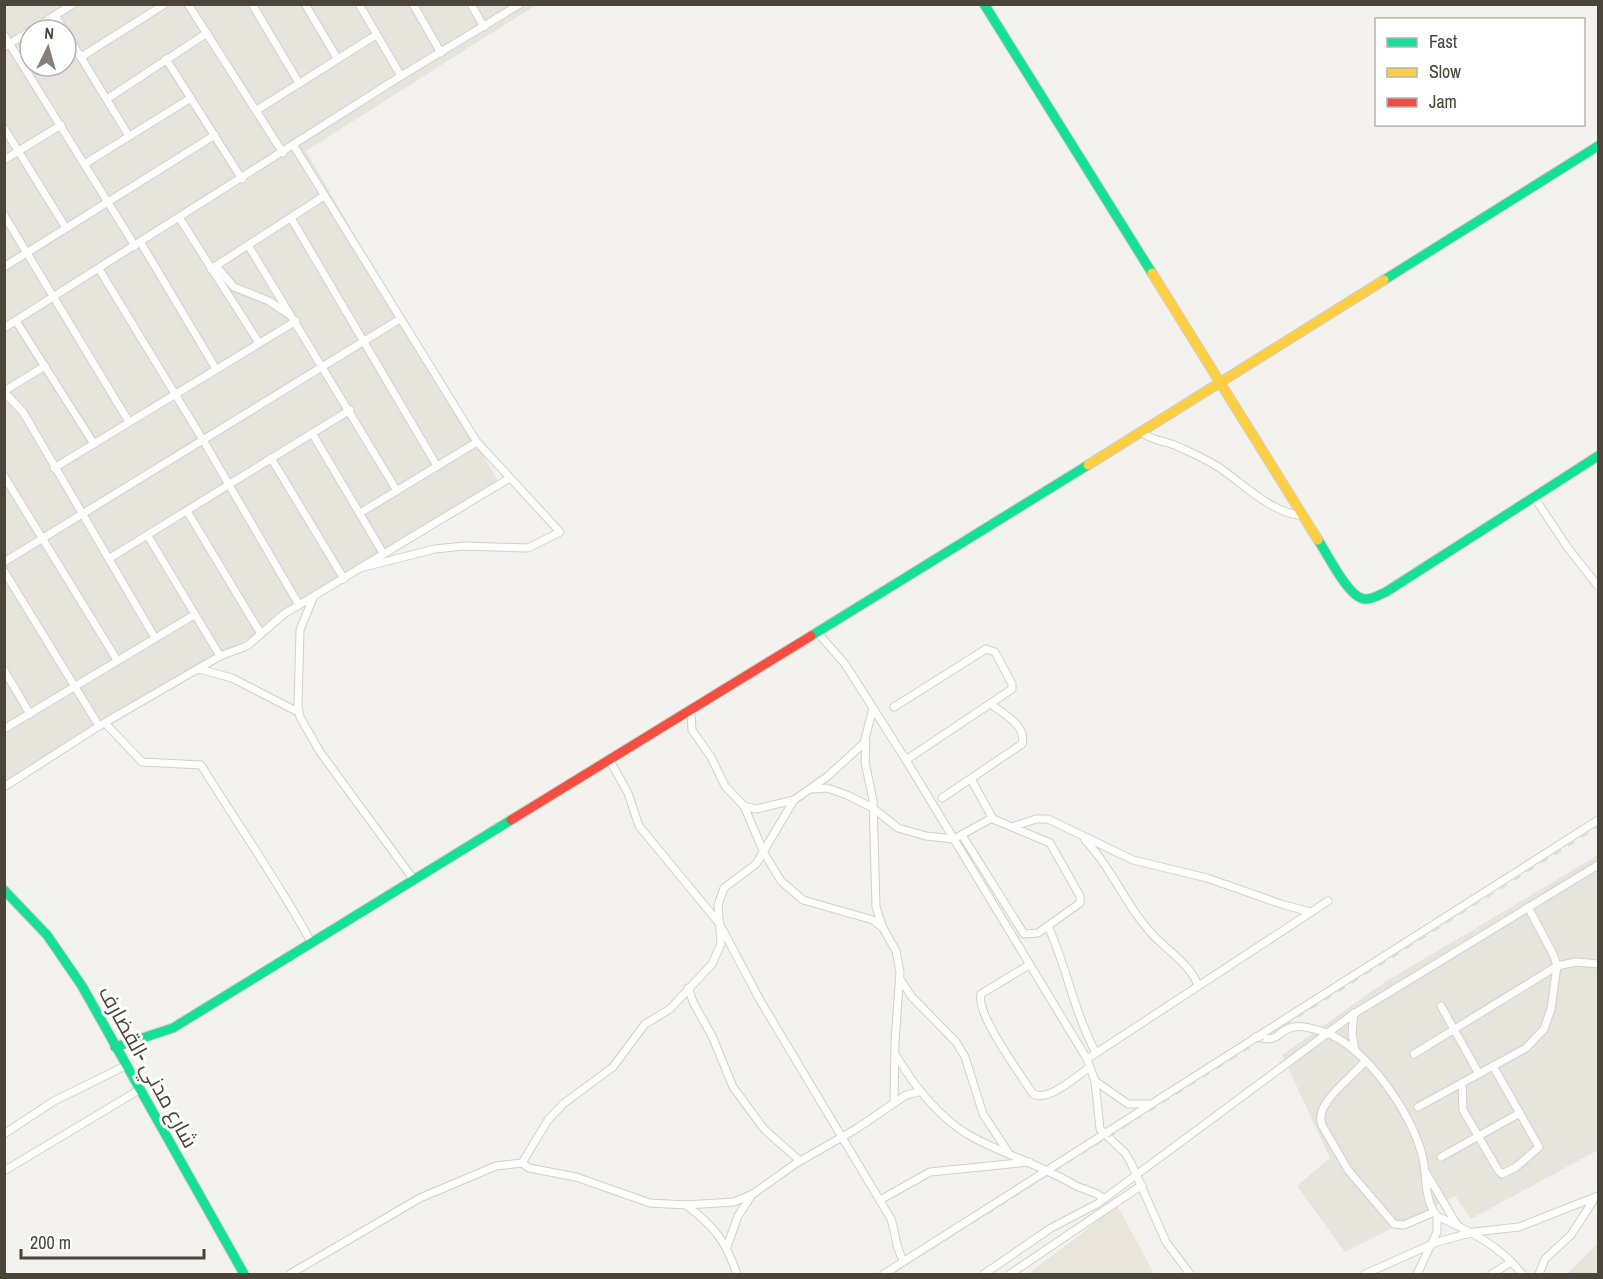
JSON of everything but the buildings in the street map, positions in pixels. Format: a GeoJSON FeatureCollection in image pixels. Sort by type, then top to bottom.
{"type":"FeatureCollection","features":[{"type":"Feature","properties":{"kind":"main road"},"geometry":{"type":"LineString","coordinates":[[984,4],[1303,516],[1349,589],[1358,598],[1367,600],[1386,592],[1599,456]]}},
{"type":"Feature","properties":{"kind":"main road"},"geometry":{"type":"LineString","coordinates":[[115,1047],[173,1028],[609,759],[691,711],[1599,146]]}},
{"type":"Feature","properties":{"kind":"main road","name":"شارع مدني -القضارف"},"geometry":{"type":"LineString","coordinates":[[4,890],[22,905],[57,947],[82,986],[244,1275]]}},
{"type":"Feature","properties":{"kind":"street"},"geometry":{"type":"LineString","coordinates":[[52,18],[73,4]]}},
{"type":"Feature","properties":{"kind":"street"},"geometry":{"type":"LineString","coordinates":[[81,57],[165,4]]}},
{"type":"Feature","properties":{"kind":"street"},"geometry":{"type":"LineString","coordinates":[[252,4],[298,83]]}},
{"type":"Feature","properties":{"kind":"street"},"geometry":{"type":"LineString","coordinates":[[305,4],[337,58]]}},
{"type":"Feature","properties":{"kind":"street"},"geometry":{"type":"LineString","coordinates":[[358,4],[401,76]]}},
{"type":"Feature","properties":{"kind":"street"},"geometry":{"type":"LineString","coordinates":[[413,4],[441,53]]}},
{"type":"Feature","properties":{"kind":"street"},"geometry":{"type":"LineString","coordinates":[[471,4],[484,27]]}},
{"type":"Feature","properties":{"kind":"street"},"geometry":{"type":"LineString","coordinates":[[4,328],[180,219],[401,76],[520,4]]}},
{"type":"Feature","properties":{"kind":"street"},"geometry":{"type":"LineString","coordinates":[[192,6],[283,153]]}},
{"type":"Feature","properties":{"kind":"street"},"geometry":{"type":"LineString","coordinates":[[107,99],[207,33]]}},
{"type":"Feature","properties":{"kind":"street"},"geometry":{"type":"LineString","coordinates":[[4,35],[7,45],[86,163],[216,369]]}},
{"type":"Feature","properties":{"kind":"street"},"geometry":{"type":"LineString","coordinates":[[257,110],[376,35]]}},
{"type":"Feature","properties":{"kind":"street"},"geometry":{"type":"LineString","coordinates":[[78,52],[129,136]]}},
{"type":"Feature","properties":{"kind":"street"},"geometry":{"type":"LineString","coordinates":[[166,59],[242,179]]}},
{"type":"Feature","properties":{"kind":"street"},"geometry":{"type":"LineString","coordinates":[[86,163],[191,98]]}},
{"type":"Feature","properties":{"kind":"street"},"geometry":{"type":"LineString","coordinates":[[4,160],[61,125]]}},
{"type":"Feature","properties":{"kind":"street"},"geometry":{"type":"LineString","coordinates":[[4,128],[20,150],[66,228]]}},
{"type":"Feature","properties":{"kind":"street"},"geometry":{"type":"LineString","coordinates":[[4,267],[215,135]]}},
{"type":"Feature","properties":{"kind":"street"},"geometry":{"type":"LineString","coordinates":[[294,146],[477,442],[508,479],[560,532],[528,548],[464,546],[435,549],[360,568]]}},
{"type":"Feature","properties":{"kind":"street"},"geometry":{"type":"LineString","coordinates":[[213,267],[324,196]]}},
{"type":"Feature","properties":{"kind":"street"},"geometry":{"type":"LineString","coordinates":[[4,215],[129,422]]}},
{"type":"Feature","properties":{"kind":"street"},"geometry":{"type":"LineString","coordinates":[[291,218],[362,343],[437,466]]}},
{"type":"Feature","properties":{"kind":"street"},"geometry":{"type":"LineString","coordinates":[[180,219],[213,267],[258,344]]}},
{"type":"Feature","properties":{"kind":"street"},"geometry":{"type":"LineString","coordinates":[[248,244],[397,491]]}},
{"type":"Feature","properties":{"kind":"street"},"geometry":{"type":"LineString","coordinates":[[213,267],[234,287],[269,301],[295,319]]}},
{"type":"Feature","properties":{"kind":"street"},"geometry":{"type":"LineString","coordinates":[[99,269],[203,440],[299,605]]}},
{"type":"Feature","properties":{"kind":"street"},"geometry":{"type":"LineString","coordinates":[[54,468],[258,344],[295,319]]}},
{"type":"Feature","properties":{"kind":"street"},"geometry":{"type":"LineString","coordinates":[[4,561],[400,319]]}},
{"type":"Feature","properties":{"kind":"street"},"geometry":{"type":"LineString","coordinates":[[16,321],[93,444]]}},
{"type":"Feature","properties":{"kind":"street"},"geometry":{"type":"LineString","coordinates":[[45,366],[4,391],[23,412],[155,638]]}},
{"type":"Feature","properties":{"kind":"street"},"geometry":{"type":"LineString","coordinates":[[110,558],[350,410]]}},
{"type":"Feature","properties":{"kind":"street"},"geometry":{"type":"LineString","coordinates":[[1141,432],[1213,464],[1272,506],[1288,514],[1303,516]]}},
{"type":"Feature","properties":{"kind":"street"},"geometry":{"type":"LineString","coordinates":[[312,433],[383,553]]}},
{"type":"Feature","properties":{"kind":"street"},"geometry":{"type":"LineString","coordinates":[[360,513],[477,442]]}},
{"type":"Feature","properties":{"kind":"street"},"geometry":{"type":"LineString","coordinates":[[271,458],[344,579]]}},
{"type":"Feature","properties":{"kind":"street"},"geometry":{"type":"LineString","coordinates":[[4,476],[117,660]]}},
{"type":"Feature","properties":{"kind":"street"},"geometry":{"type":"LineString","coordinates":[[4,787],[102,724],[220,656],[247,646],[299,605],[508,479]]}},
{"type":"Feature","properties":{"kind":"street"},"geometry":{"type":"LineString","coordinates":[[1534,497],[1568,548],[1599,586]]}},
{"type":"Feature","properties":{"kind":"street"},"geometry":{"type":"LineString","coordinates":[[187,511],[261,634]]}},
{"type":"Feature","properties":{"kind":"street"},"geometry":{"type":"LineString","coordinates":[[148,536],[220,656]]}},
{"type":"Feature","properties":{"kind":"street"},"geometry":{"type":"LineString","coordinates":[[4,571],[102,724],[142,762],[201,765],[243,832],[264,860],[311,942]]}},
{"type":"Feature","properties":{"kind":"street"},"geometry":{"type":"LineString","coordinates":[[315,596],[300,630],[298,712],[320,752],[414,880]]}},
{"type":"Feature","properties":{"kind":"street"},"geometry":{"type":"LineString","coordinates":[[4,729],[194,615]]}},
{"type":"Feature","properties":{"kind":"street"},"geometry":{"type":"LineString","coordinates":[[817,632],[845,664],[906,760],[1087,1059],[1095,1081],[1099,1127],[1125,1153],[1142,1185],[1166,1242],[1190,1275]]}},
{"type":"Feature","properties":{"kind":"street"},"geometry":{"type":"LineString","coordinates":[[894,707],[989,649],[994,652],[1012,684],[1012,689],[992,705],[906,760]]}},
{"type":"Feature","properties":{"kind":"street"},"geometry":{"type":"LineString","coordinates":[[199,669],[232,678],[298,712]]}},
{"type":"Feature","properties":{"kind":"street"},"geometry":{"type":"LineString","coordinates":[[4,670],[30,714]]}},
{"type":"Feature","properties":{"kind":"street"},"geometry":{"type":"LineString","coordinates":[[942,798],[1019,749],[1023,740],[1014,723],[992,705]]}},
{"type":"Feature","properties":{"kind":"street"},"geometry":{"type":"LineString","coordinates":[[873,708],[865,762],[873,808],[873,878],[876,907],[883,928],[896,951],[900,979],[895,1042],[894,1102]]}},
{"type":"Feature","properties":{"kind":"street"},"geometry":{"type":"LineString","coordinates":[[691,711],[692,730],[711,757],[725,786],[744,806],[764,853],[781,881],[792,893],[823,908],[873,920],[883,928]]}},
{"type":"Feature","properties":{"kind":"street"},"geometry":{"type":"LineString","coordinates":[[744,806],[756,809],[794,800],[855,753],[867,739]]}},
{"type":"Feature","properties":{"kind":"street"},"geometry":{"type":"LineString","coordinates":[[609,759],[624,784],[639,826],[719,923],[761,1002],[880,1200],[897,1234],[898,1251],[904,1262]]}},
{"type":"Feature","properties":{"kind":"street"},"geometry":{"type":"LineString","coordinates":[[962,835],[1019,930],[1031,935],[1078,906],[1080,896],[1050,843],[992,818],[971,778]]}},
{"type":"Feature","properties":{"kind":"street"},"geometry":{"type":"LineString","coordinates":[[810,789],[836,790],[873,808],[898,828],[926,836],[954,839],[992,818]]}},
{"type":"Feature","properties":{"kind":"street"},"geometry":{"type":"LineString","coordinates":[[522,1163],[555,1112],[613,1067],[645,1024],[670,1009],[717,957],[721,944],[718,905],[724,888],[751,869],[764,853],[794,800]]}},
{"type":"Feature","properties":{"kind":"street"},"geometry":{"type":"LineString","coordinates":[[1012,827],[1036,819],[1048,819],[1133,860],[1207,878],[1311,912]]}},
{"type":"Feature","properties":{"kind":"street"},"geometry":{"type":"LineString","coordinates":[[884,1275],[1149,1104],[1599,820]]}},
{"type":"Feature","properties":{"kind":"street"},"geometry":{"type":"LineString","coordinates":[[1082,836],[1105,863],[1142,922],[1189,969],[1198,985]]}},
{"type":"Feature","properties":{"kind":"street"},"geometry":{"type":"LineString","coordinates":[[984,1275],[1051,1228],[1104,1199],[1354,1013],[1598,868]]}},
{"type":"Feature","properties":{"kind":"street"},"geometry":{"type":"LineString","coordinates":[[1087,1059],[1328,901]]}},
{"type":"Feature","properties":{"kind":"street"},"geometry":{"type":"LineString","coordinates":[[1418,1107],[1526,1048],[1540,1035],[1551,1009],[1557,966],[1528,908]]}},
{"type":"Feature","properties":{"kind":"street"},"geometry":{"type":"LineString","coordinates":[[1048,926],[1059,950],[1075,1007],[1096,1053]]}},
{"type":"Feature","properties":{"kind":"street"},"geometry":{"type":"LineString","coordinates":[[1414,1054],[1557,966],[1576,962],[1599,964]]}},
{"type":"Feature","properties":{"kind":"street"},"geometry":{"type":"LineString","coordinates":[[1029,965],[981,994],[980,1004],[990,1024],[1033,1094],[1047,1095],[1089,1068]]}},
{"type":"Feature","properties":{"kind":"street"},"geometry":{"type":"LineString","coordinates":[[900,979],[912,998],[956,1042],[965,1057],[983,1113],[1008,1152]]}},
{"type":"Feature","properties":{"kind":"street"},"geometry":{"type":"LineString","coordinates":[[688,988],[712,1036],[726,1074],[738,1095],[771,1137],[800,1161]]}},
{"type":"Feature","properties":{"kind":"street"},"geometry":{"type":"LineString","coordinates":[[1441,1006],[1479,1074]]}},
{"type":"Feature","properties":{"kind":"street"},"geometry":{"type":"LineString","coordinates":[[1354,1013],[1352,1033],[1355,1051]]}},
{"type":"Feature","properties":{"kind":"street"},"geometry":{"type":"LineString","coordinates":[[1255,1037],[1275,1039],[1294,1027],[1327,1033],[1355,1051],[1399,1105],[1415,1135],[1425,1171],[1429,1202],[1438,1228],[1417,1275]]}},
{"type":"Feature","properties":{"kind":"street"},"geometry":{"type":"LineString","coordinates":[[896,1055],[918,1092]]}},
{"type":"Feature","properties":{"kind":"street"},"geometry":{"type":"LineString","coordinates":[[1365,1061],[1323,1105],[1320,1121],[1348,1170],[1394,1224],[1404,1225],[1435,1214],[1474,1232],[1511,1262],[1522,1275]]}},
{"type":"Feature","properties":{"kind":"street"},"geometry":{"type":"LineString","coordinates":[[4,1134],[54,1101],[125,1065]]}},
{"type":"Feature","properties":{"kind":"street"},"geometry":{"type":"LineString","coordinates":[[1462,1083],[1463,1110],[1477,1138],[1502,1174],[1516,1167],[1539,1147],[1493,1066]]}},
{"type":"Feature","properties":{"kind":"street"},"geometry":{"type":"LineString","coordinates":[[1095,1081],[1128,1104],[1149,1104]]}},
{"type":"Feature","properties":{"kind":"street"},"geometry":{"type":"LineString","coordinates":[[4,1171],[139,1089]]}},
{"type":"Feature","properties":{"kind":"street"},"geometry":{"type":"LineString","coordinates":[[290,1275],[420,1198],[496,1166],[522,1163],[530,1168],[576,1177],[650,1203],[686,1205],[734,1202],[753,1194],[800,1161],[841,1138],[894,1102],[918,1092],[926,1095],[952,1124],[968,1134],[1032,1162],[1104,1199]]}},
{"type":"Feature","properties":{"kind":"street"},"geometry":{"type":"LineString","coordinates":[[1441,1157],[1520,1113]]}},
{"type":"Feature","properties":{"kind":"street"},"geometry":{"type":"LineString","coordinates":[[880,1200],[930,1172],[1032,1162]]}},
{"type":"Feature","properties":{"kind":"street"},"geometry":{"type":"LineString","coordinates":[[1425,1171],[1458,1226]]}},
{"type":"Feature","properties":{"kind":"street"},"geometry":{"type":"LineString","coordinates":[[1010,1275],[1142,1185]]}},
{"type":"Feature","properties":{"kind":"street"},"geometry":{"type":"LineString","coordinates":[[727,1246],[738,1216],[753,1194]]}},
{"type":"Feature","properties":{"kind":"street"},"geometry":{"type":"LineString","coordinates":[[1365,1275],[1433,1243],[1474,1232],[1519,1227],[1598,1196]]}},
{"type":"Feature","properties":{"kind":"street"},"geometry":{"type":"LineString","coordinates":[[1539,1275],[1545,1259],[1571,1235],[1598,1196]]}},
{"type":"Feature","properties":{"kind":"street"},"geometry":{"type":"LineString","coordinates":[[686,1205],[708,1222],[727,1246],[737,1275]]}},
{"type":"Feature","properties":{"kind":"street"},"geometry":{"type":"LineString","coordinates":[[1492,1275],[1511,1262]]}},
{"type":"Feature","properties":{"kind":"shaded area"},"geometry":{"type":"Polygon","coordinates":[[[5,5],[536,5],[306,151],[501,486],[5,785],[5,5]]]}},
{"type":"Feature","properties":{"kind":"shaded area"},"geometry":{"type":"Polygon","coordinates":[[[1598,855],[1598,1150],[1471,1219],[1455,1196],[1345,1252],[1297,1186],[1330,1158],[1282,1055],[1382,984],[1598,855]]]}},
{"type":"Feature","properties":{"kind":"shaded area"},"geometry":{"type":"Polygon","coordinates":[[[1117,1205],[1154,1274],[1028,1274],[1081,1234],[1117,1205]]]}},
{"type":"Feature","properties":{"kind":"shaded area"},"geometry":{"type":"Polygon","coordinates":[[[1598,1243],[1598,1274],[1567,1274],[1598,1243]]]}},
{"type":"Feature","properties":{"kind":"railway"},"geometry":{"type":"LineString","coordinates":[[892,1274],[1598,827]]}},
{"type":"Feature","properties":{"kind":"traffic: fast"},"geometry":{"type":"LineString","coordinates":[[984,4],[1152,273]]}},
{"type":"Feature","properties":{"kind":"traffic: fast"},"geometry":{"type":"LineString","coordinates":[[1384,280],[1598,146]]}},
{"type":"Feature","properties":{"kind":"traffic: fast"},"geometry":{"type":"LineString","coordinates":[[1318,540],[1351,591],[1364,599],[1372,598],[1386,592],[1598,456]]}},
{"type":"Feature","properties":{"kind":"traffic: fast"},"geometry":{"type":"LineString","coordinates":[[811,636],[1088,465]]}},
{"type":"Feature","properties":{"kind":"traffic: fast"},"geometry":{"type":"LineString","coordinates":[[115,1047],[173,1028],[511,820]]}},
{"type":"Feature","properties":{"kind":"traffic: fast"},"geometry":{"type":"LineString","coordinates":[[4,890],[47,935],[82,986],[244,1274]]}},
{"type":"Feature","properties":{"kind":"traffic: slow"},"geometry":{"type":"LineString","coordinates":[[1152,273],[1318,540]]}},
{"type":"Feature","properties":{"kind":"traffic: slow"},"geometry":{"type":"LineString","coordinates":[[1088,465],[1384,280]]}},
{"type":"Feature","properties":{"kind":"traffic: jam"},"geometry":{"type":"LineString","coordinates":[[511,820],[811,636]]}}]}
